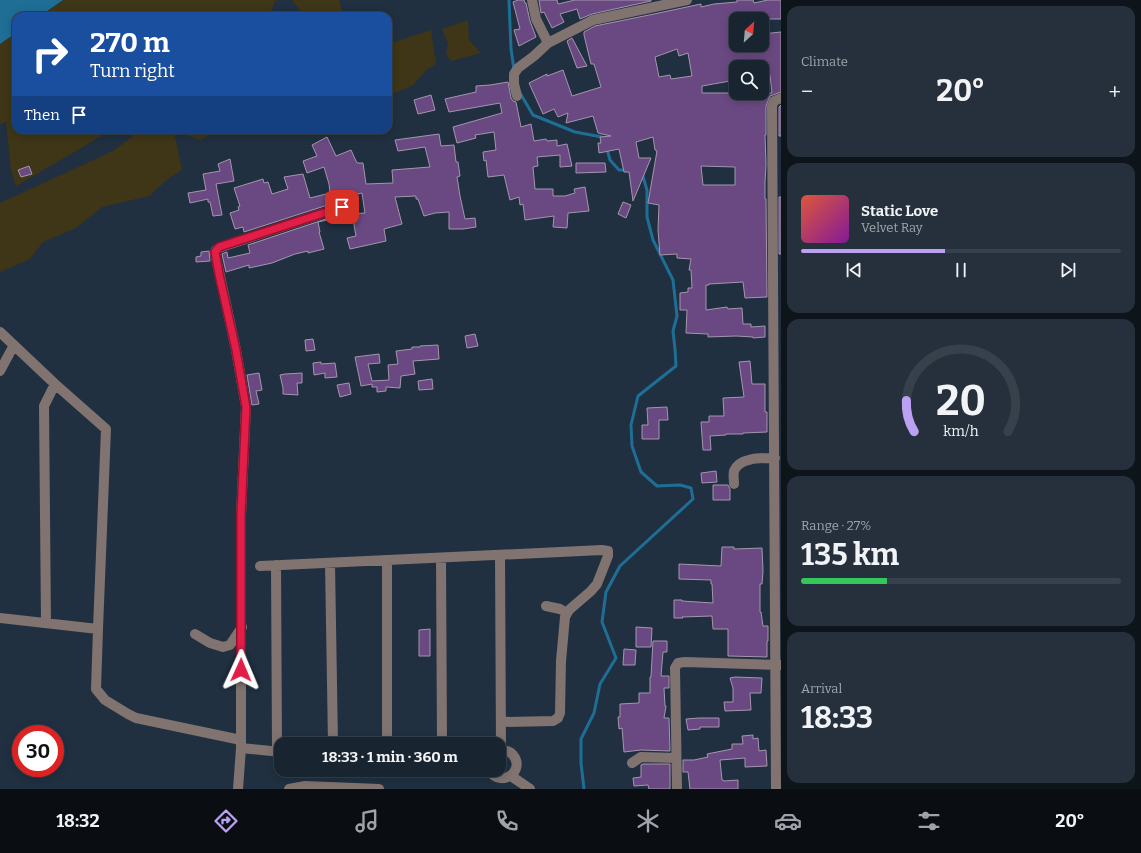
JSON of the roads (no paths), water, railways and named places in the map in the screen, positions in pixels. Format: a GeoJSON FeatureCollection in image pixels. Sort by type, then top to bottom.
{"type":"FeatureCollection","features":[{"type":"Feature","properties":{"kind":"street"},"geometry":{"type":"LineString","coordinates":[[532,0],[536,19],[548,44]]}},
{"type":"Feature","properties":{"kind":"street"},"geometry":{"type":"LineString","coordinates":[[517,96],[514,84],[516,71],[548,44],[593,20],[687,0]]}},
{"type":"Feature","properties":{"kind":"street"},"geometry":{"type":"LineString","coordinates":[[776,789],[778,665],[774,458],[772,106],[774,101],[781,98]]}},
{"type":"Feature","properties":{"kind":"street"},"geometry":{"type":"LineString","coordinates":[[238,789],[241,744],[241,515],[246,407],[236,350],[215,252],[219,247],[342,207]]}},
{"type":"Feature","properties":{"kind":"street"},"geometry":{"type":"LineString","coordinates":[[0,332],[54,384],[106,429],[96,689],[105,700],[136,718],[274,751]]}},
{"type":"Feature","properties":{"kind":"street"},"geometry":{"type":"LineString","coordinates":[[0,371],[14,345]]}},
{"type":"Feature","properties":{"kind":"street"},"geometry":{"type":"LineString","coordinates":[[46,623],[44,406],[54,384]]}},
{"type":"Feature","properties":{"kind":"street"},"geometry":{"type":"LineString","coordinates":[[734,484],[733,472],[738,465],[756,458],[774,458]]}},
{"type":"Feature","properties":{"kind":"street"},"geometry":{"type":"LineString","coordinates":[[260,566],[602,550],[608,551],[608,556],[597,584],[591,592],[569,610],[565,617],[561,660],[560,713],[558,718],[553,721],[502,722]]}},
{"type":"Feature","properties":{"kind":"street"},"geometry":{"type":"LineString","coordinates":[[500,555],[501,737]]}},
{"type":"Feature","properties":{"kind":"street"},"geometry":{"type":"LineString","coordinates":[[441,558],[442,737]]}},
{"type":"Feature","properties":{"kind":"street"},"geometry":{"type":"LineString","coordinates":[[387,560],[387,737]]}},
{"type":"Feature","properties":{"kind":"street"},"geometry":{"type":"LineString","coordinates":[[330,563],[333,737]]}},
{"type":"Feature","properties":{"kind":"street"},"geometry":{"type":"LineString","coordinates":[[276,565],[279,737]]}},
{"type":"Feature","properties":{"kind":"street"},"geometry":{"type":"LineString","coordinates":[[546,606],[560,609],[567,613]]}},
{"type":"Feature","properties":{"kind":"street"},"geometry":{"type":"LineString","coordinates":[[0,618],[98,629]]}},
{"type":"Feature","properties":{"kind":"street"},"geometry":{"type":"LineString","coordinates":[[195,634],[210,643],[223,647],[230,645],[242,627]]}},
{"type":"Feature","properties":{"kind":"street"},"geometry":{"type":"LineString","coordinates":[[677,789],[675,668],[678,663],[778,665]]}},
{"type":"Feature","properties":{"kind":"street"},"geometry":{"type":"LineString","coordinates":[[497,777],[503,779],[511,776],[516,770],[516,761],[512,754],[506,751]]}},
{"type":"Feature","properties":{"kind":"street"},"geometry":{"type":"LineString","coordinates":[[632,763],[641,758],[676,758]]}},
{"type":"Feature","properties":{"kind":"street"},"geometry":{"type":"LineString","coordinates":[[511,776],[530,789]]}},
{"type":"Feature","properties":{"kind":"street"},"geometry":{"type":"LineString","coordinates":[[289,789],[305,786],[379,789]]}},
{"type":"Feature","properties":{"kind":"water"},"geometry":{"type":"Polygon","coordinates":[[[0,0],[63,0],[46,12],[12,12],[12,36],[0,44],[0,0]]]}},
{"type":"Feature","properties":{"kind":"waterway"},"geometry":{"type":"LineString","coordinates":[[509,0],[511,49],[514,69]]}},
{"type":"Feature","properties":{"kind":"waterway"},"geometry":{"type":"LineString","coordinates":[[520,93],[533,115],[575,132],[602,138]]}},
{"type":"Feature","properties":{"kind":"waterway"},"geometry":{"type":"LineString","coordinates":[[607,149],[610,160],[619,170],[626,170]]}},
{"type":"Feature","properties":{"kind":"waterway"},"geometry":{"type":"LineString","coordinates":[[584,789],[581,763],[581,739],[594,713],[600,684],[616,658],[602,622],[606,592],[620,566],[693,499],[691,488],[680,485],[657,486],[641,472],[632,446],[631,425],[638,396],[676,366],[673,331],[677,316],[673,280],[653,240],[647,217],[647,190],[642,173]]}}]}
